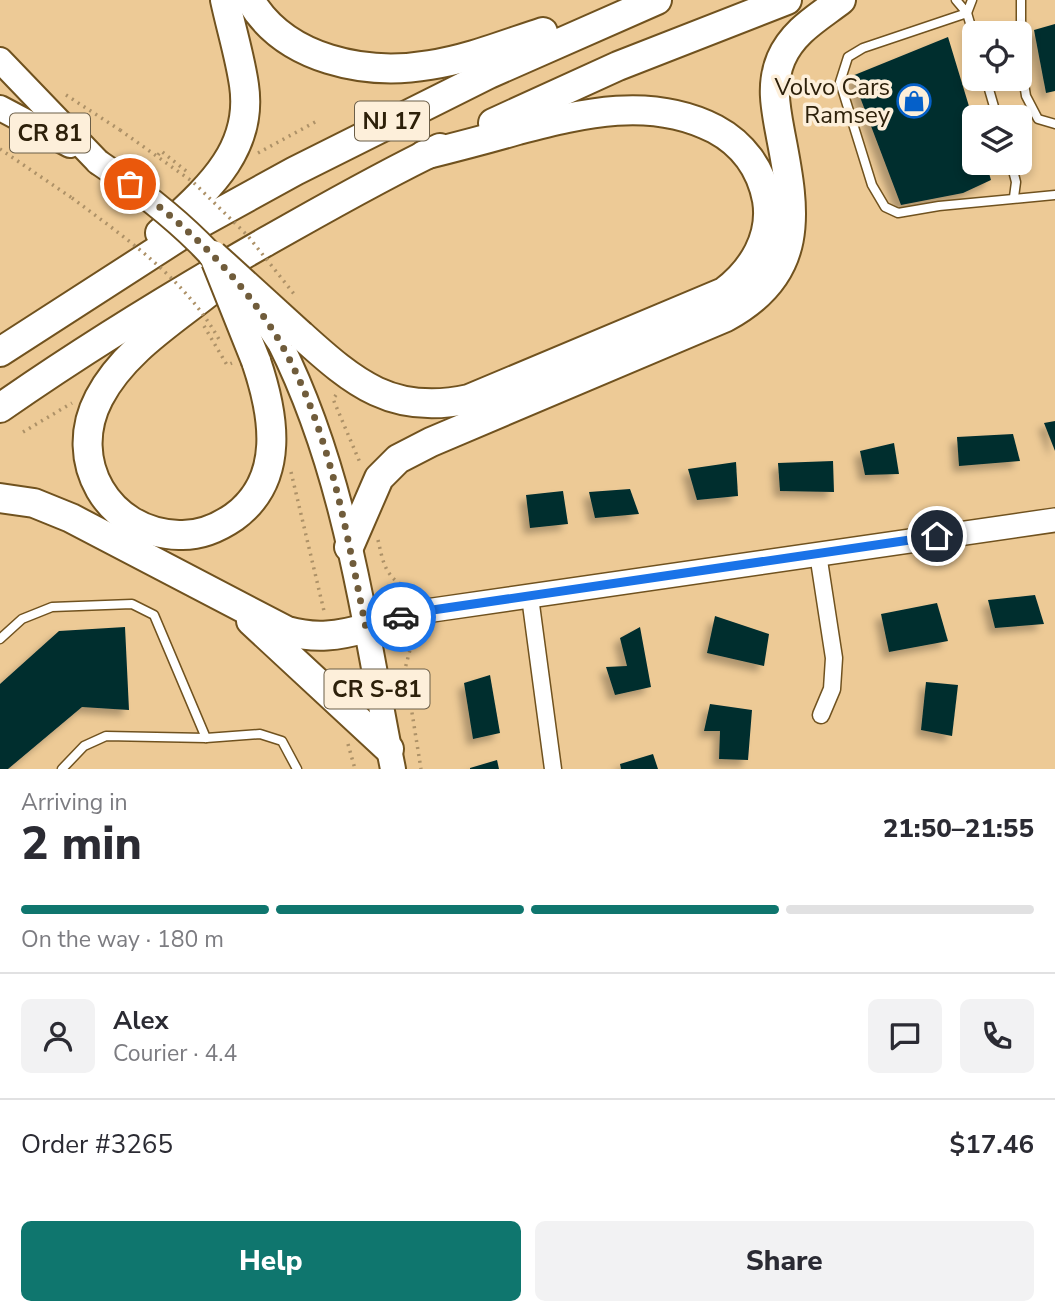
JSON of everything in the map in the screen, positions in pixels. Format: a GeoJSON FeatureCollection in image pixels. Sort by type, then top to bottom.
{"type":"FeatureCollection","features":[{"type":"Feature","properties":{"kind":"highway"},"geometry":{"type":"LineString","coordinates":[[212,0],[233,40]]}},
{"type":"Feature","properties":{"kind":"highway"},"geometry":{"type":"LineString","coordinates":[[100,288],[210,186],[231,157],[239,139],[246,108],[245,86],[225,0]]}},
{"type":"Feature","properties":{"kind":"highway"},"geometry":{"type":"LineString","coordinates":[[250,0],[275,30],[316,55],[351,65],[400,68],[431,65],[476,54],[646,0]]}},
{"type":"Feature","properties":{"kind":"highway","name":"NJ 17"},"geometry":{"type":"LineString","coordinates":[[0,352],[197,225],[307,164],[489,74],[657,0]]}},
{"type":"Feature","properties":{"kind":"highway","name":"NJ 17"},"geometry":{"type":"LineString","coordinates":[[0,408],[145,314],[299,223],[425,155],[618,66],[787,0]]}},
{"type":"Feature","properties":{"kind":"highway"},"geometry":{"type":"LineString","coordinates":[[349,547],[379,478],[398,459],[431,442],[726,317],[766,289],[785,256],[792,220],[791,190],[774,102],[776,72],[790,42],[841,0]]}},
{"type":"Feature","properties":{"kind":"highway"},"geometry":{"type":"LineString","coordinates":[[214,255],[291,339],[351,378],[379,394],[415,403],[451,404],[469,399],[724,292],[736,282],[756,256],[767,226],[768,208],[761,176],[741,147],[726,134],[705,124],[661,111],[620,110],[575,115],[425,155]]}},
{"type":"Feature","properties":{"kind":"highway"},"geometry":{"type":"LineString","coordinates":[[214,255],[241,364],[262,380],[271,424],[271,456],[260,489],[250,503],[226,522],[212,529],[181,536],[153,531],[126,517],[100,491],[92,475],[86,444],[88,427],[99,397],[118,370],[144,344],[299,223]]}},
{"type":"Feature","properties":{"kind":"highway"},"geometry":{"type":"LineString","coordinates":[[0,498],[34,503],[72,518],[287,631],[330,637],[366,628]]}},
{"type":"Feature","properties":{"kind":"highway"},"geometry":{"type":"LineString","coordinates":[[232,602],[391,759]]}},
{"type":"Feature","properties":{"kind":"main road"},"geometry":{"type":"LineString","coordinates":[[0,60],[98,162]]}},
{"type":"Feature","properties":{"kind":"main road","name":"CR 81"},"geometry":{"type":"LineString","coordinates":[[0,108],[98,162],[156,203],[214,255]]}},
{"type":"Feature","properties":{"kind":"main road"},"geometry":{"type":"LineString","coordinates":[[291,339],[296,374],[340,500],[366,628]]}},
{"type":"Feature","properties":{"kind":"main road","name":"CR S-81"},"geometry":{"type":"LineString","coordinates":[[366,628],[391,759]]}},
{"type":"Feature","properties":{"kind":"street"},"geometry":{"type":"LineString","coordinates":[[366,628],[419,612],[1055,520]]}},
{"type":"Feature","properties":{"kind":"street"},"geometry":{"type":"LineString","coordinates":[[818,554],[834,658],[832,689],[821,715]]}},
{"type":"Feature","properties":{"kind":"street"},"geometry":{"type":"LineString","coordinates":[[530,597],[553,769]]}},
{"type":"Feature","properties":{"kind":"lane"},"geometry":{"type":"LineString","coordinates":[[956,0],[967,13],[969,21]]}},
{"type":"Feature","properties":{"kind":"lane"},"geometry":{"type":"LineString","coordinates":[[967,13],[972,0]]}},
{"type":"Feature","properties":{"kind":"lane"},"geometry":{"type":"LineString","coordinates":[[1024,1],[1021,65],[1026,96],[1038,118],[1055,124]]}},
{"type":"Feature","properties":{"kind":"lane"},"geometry":{"type":"LineString","coordinates":[[967,13],[863,48],[849,57],[840,82],[872,185],[885,207],[898,213],[1014,197],[1055,195]]}},
{"type":"Feature","properties":{"kind":"lane"},"geometry":{"type":"LineString","coordinates":[[1014,175],[1014,197]]}},
{"type":"Feature","properties":{"kind":"lane"},"geometry":{"type":"LineString","coordinates":[[0,639],[22,618],[52,607],[132,604],[154,615],[206,738]]}},
{"type":"Feature","properties":{"kind":"lane"},"geometry":{"type":"LineString","coordinates":[[62,769],[84,746],[106,736],[206,738],[260,734],[282,741],[297,769]]}},
{"type":"Feature","properties":{"kind":"path"},"geometry":{"type":"LineString","coordinates":[[120,130],[193,182],[248,236],[299,301]]}},
{"type":"Feature","properties":{"kind":"path"},"geometry":{"type":"LineString","coordinates":[[0,149],[126,238],[185,293],[241,364]]}},
{"type":"Feature","properties":{"kind":"path"},"geometry":{"type":"LineString","coordinates":[[158,155],[161,151],[199,182]]}},
{"type":"Feature","properties":{"kind":"path"},"geometry":{"type":"LineString","coordinates":[[202,322],[228,365],[241,364]]}},
{"type":"Feature","properties":{"kind":"path"},"geometry":{"type":"LineString","coordinates":[[23,432],[90,392],[99,397]]}},
{"type":"Feature","properties":{"kind":"path"},"geometry":{"type":"LineString","coordinates":[[271,456],[289,466],[330,637]]}},
{"type":"Feature","properties":{"kind":"path"},"geometry":{"type":"LineString","coordinates":[[346,740],[355,769]]}},
{"type":"Feature","properties":{"kind":"building"},"geometry":{"type":"Polygon","coordinates":[[[1055,24],[1055,91],[1046,93],[1034,30],[1055,24]]]}},
{"type":"Feature","properties":{"kind":"building","name":"Volvo Cars Ramsey"},"geometry":{"type":"Polygon","coordinates":[[[948,37],[962,91],[964,91],[969,105],[962,105],[962,175],[990,175],[991,180],[963,193],[901,205],[852,76],[948,37]]]}},
{"type":"Feature","properties":{"kind":"building"},"geometry":{"type":"Polygon","coordinates":[[[1055,421],[1055,451],[1044,423],[1055,421]]]}},
{"type":"Feature","properties":{"kind":"building"},"geometry":{"type":"Polygon","coordinates":[[[1013,434],[1020,461],[959,466],[957,437],[1013,434]]]}},
{"type":"Feature","properties":{"kind":"building"},"geometry":{"type":"Polygon","coordinates":[[[894,443],[899,474],[865,475],[860,451],[894,443]]]}},
{"type":"Feature","properties":{"kind":"building"},"geometry":{"type":"Polygon","coordinates":[[[833,461],[834,492],[780,491],[778,463],[833,461]]]}},
{"type":"Feature","properties":{"kind":"building"},"geometry":{"type":"Polygon","coordinates":[[[736,462],[738,496],[697,500],[688,469],[736,462]]]}},
{"type":"Feature","properties":{"kind":"building"},"geometry":{"type":"Polygon","coordinates":[[[630,489],[639,514],[595,518],[589,492],[630,489]]]}},
{"type":"Feature","properties":{"kind":"building"},"geometry":{"type":"Polygon","coordinates":[[[563,491],[568,524],[530,528],[526,495],[563,491]]]}},
{"type":"Feature","properties":{"kind":"building"},"geometry":{"type":"Polygon","coordinates":[[[1035,595],[1044,624],[995,628],[988,600],[1035,595]]]}},
{"type":"Feature","properties":{"kind":"building"},"geometry":{"type":"Polygon","coordinates":[[[937,603],[948,641],[889,652],[881,614],[937,603]]]}},
{"type":"Feature","properties":{"kind":"building"},"geometry":{"type":"Polygon","coordinates":[[[715,616],[769,634],[764,666],[707,653],[715,616]]]}},
{"type":"Feature","properties":{"kind":"building"},"geometry":{"type":"Polygon","coordinates":[[[125,627],[129,710],[82,707],[8,769],[0,769],[0,684],[59,631],[125,627]]]}},
{"type":"Feature","properties":{"kind":"building"},"geometry":{"type":"Polygon","coordinates":[[[640,627],[651,687],[615,695],[606,667],[627,666],[620,638],[640,627]]]}},
{"type":"Feature","properties":{"kind":"building"},"geometry":{"type":"Polygon","coordinates":[[[490,675],[500,733],[473,739],[464,683],[490,675]]]}},
{"type":"Feature","properties":{"kind":"building"},"geometry":{"type":"Polygon","coordinates":[[[926,682],[958,685],[952,736],[921,730],[926,682]]]}},
{"type":"Feature","properties":{"kind":"building"},"geometry":{"type":"Polygon","coordinates":[[[710,704],[752,710],[748,760],[719,759],[720,731],[704,731],[710,704]]]}},
{"type":"Feature","properties":{"kind":"building"},"geometry":{"type":"Polygon","coordinates":[[[653,754],[658,769],[621,769],[620,764],[653,754]]]}},
{"type":"Feature","properties":{"kind":"building"},"geometry":{"type":"Polygon","coordinates":[[[497,760],[499,769],[470,769],[470,768],[497,760]]]}},
{"type":"Feature","properties":{"kind":"way so far"},"geometry":{"type":"LineString","coordinates":[[130,184],[178,221],[220,262],[280,343],[296,374],[330,465],[340,500],[366,628],[401,617]]}},
{"type":"Feature","properties":{"kind":"place","name":"Volvo Cars Ramsey"},"geometry":{"type":"Point","coordinates":[914,101]}},
{"type":"Feature","properties":{"kind":"route"},"geometry":{"type":"LineString","coordinates":[[401,617],[419,612],[937,536]]}}]}
